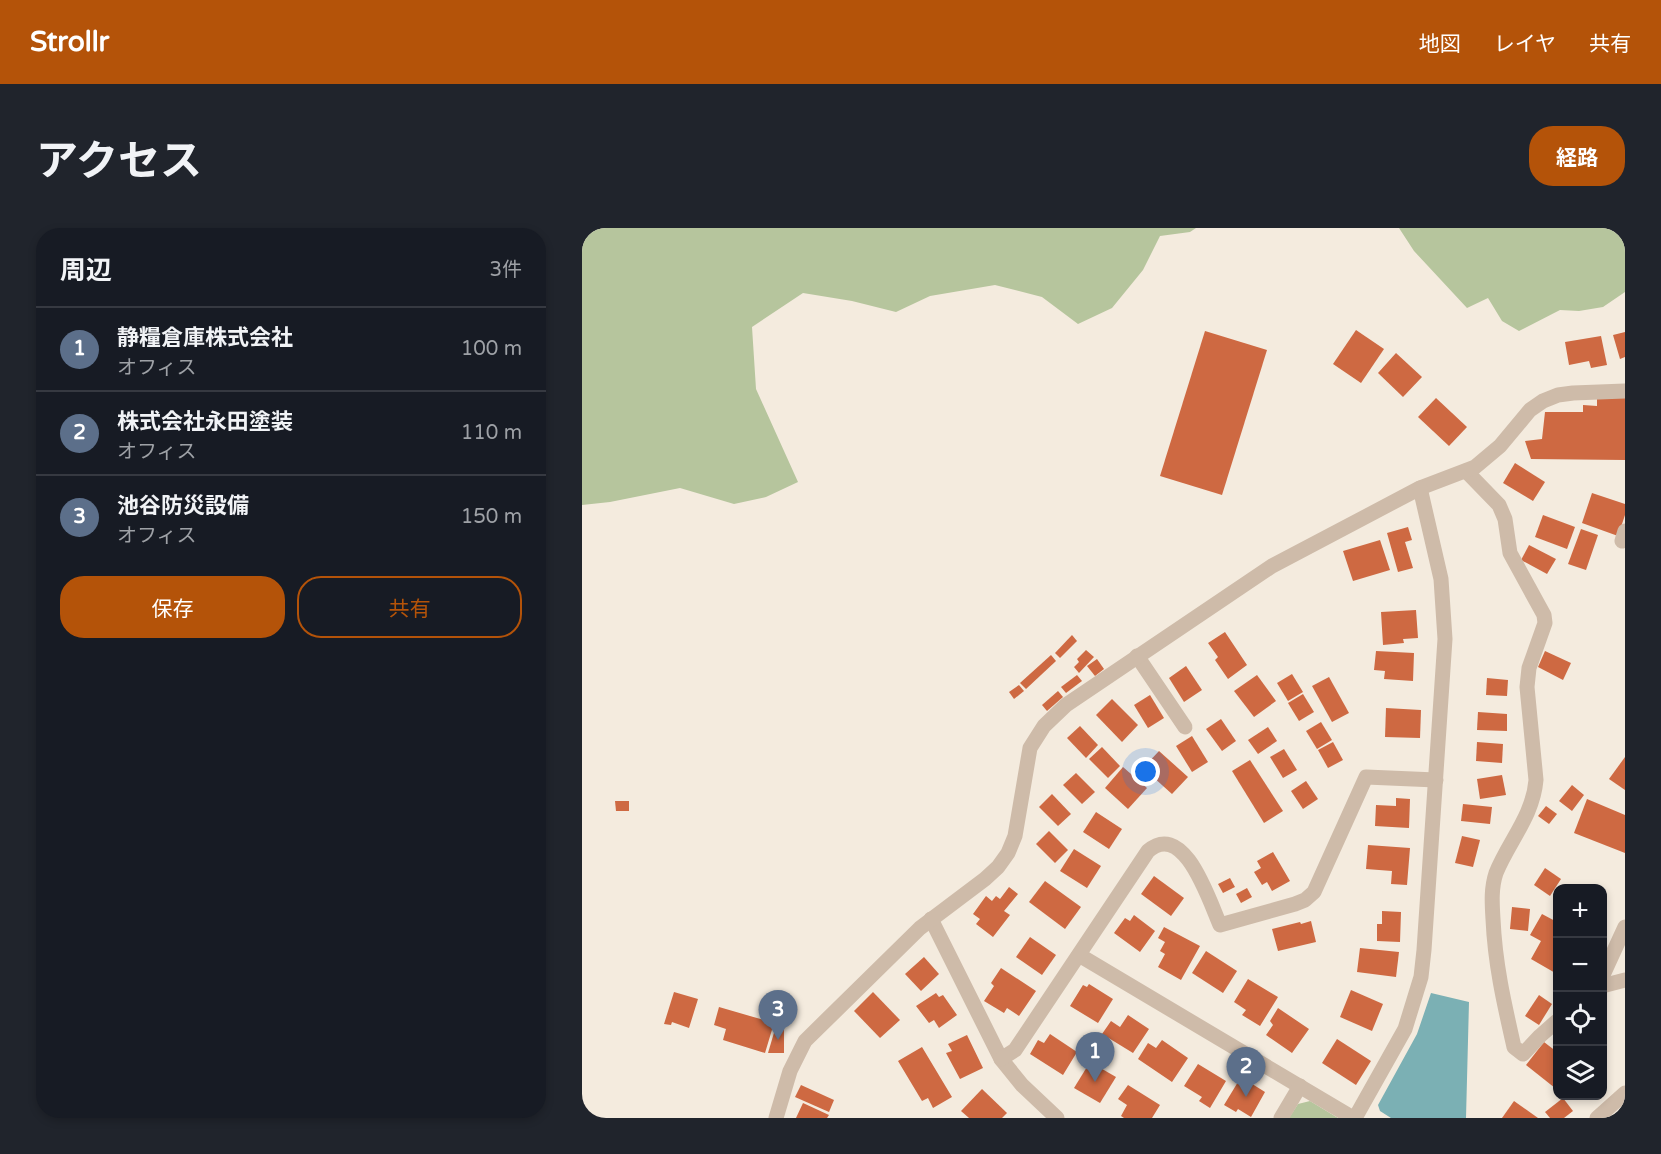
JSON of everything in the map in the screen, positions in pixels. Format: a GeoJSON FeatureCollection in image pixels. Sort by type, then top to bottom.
{"type":"FeatureCollection","features":[{"type":"Feature","properties":{"kind":"street"},"geometry":{"type":"LineString","coordinates":[[776,1118],[790,1071],[805,1041],[910,937],[986,879],[1008,853],[1015,836],[1026,760],[1036,736],[1055,715],[1137,656],[1272,566],[1420,488],[1466,471],[1488,458],[1530,410],[1543,401],[1558,395],[1573,393],[1625,391]]}},
{"type":"Feature","properties":{"kind":"street"},"geometry":{"type":"LineString","coordinates":[[1466,471],[1499,505],[1505,519],[1510,553],[1544,615],[1545,622],[1529,668],[1527,687],[1536,773],[1535,794],[1525,819],[1496,874],[1492,895],[1495,959],[1514,1047],[1523,1054],[1553,1025]]}},
{"type":"Feature","properties":{"kind":"street"},"geometry":{"type":"LineString","coordinates":[[1079,954],[1354,1118],[1405,1029],[1420,977],[1424,950],[1444,669],[1444,609],[1435,548],[1420,488]]}},
{"type":"Feature","properties":{"kind":"street"},"geometry":{"type":"LineString","coordinates":[[1137,656],[1185,727]]}},
{"type":"Feature","properties":{"kind":"street"},"geometry":{"type":"LineString","coordinates":[[1001,1059],[1015,1050],[1148,851],[1156,844],[1166,842],[1176,846],[1183,854],[1200,878],[1220,926],[1295,904],[1305,900],[1314,892],[1366,777],[1436,780]]}},
{"type":"Feature","properties":{"kind":"street"},"geometry":{"type":"LineString","coordinates":[[931,919],[1001,1059],[1022,1085],[1057,1118]]}},
{"type":"Feature","properties":{"kind":"street"},"geometry":{"type":"LineString","coordinates":[[1607,966],[1625,927]]}},
{"type":"Feature","properties":{"kind":"street"},"geometry":{"type":"LineString","coordinates":[[1607,985],[1625,980]]}},
{"type":"Feature","properties":{"kind":"street"},"geometry":{"type":"LineString","coordinates":[[1281,1118],[1300,1086]]}},
{"type":"Feature","properties":{"kind":"street"},"geometry":{"type":"LineString","coordinates":[[1597,1118],[1625,1093]]}},
{"type":"Feature","properties":{"kind":"green space"},"geometry":{"type":"Polygon","coordinates":[[[582,228],[1196,228],[1190,232],[1160,236],[1143,270],[1112,308],[1078,324],[1042,297],[995,285],[930,296],[896,312],[852,301],[803,293],[752,327],[756,389],[798,482],[766,497],[734,504],[680,488],[610,502],[582,505],[582,228]]]}},
{"type":"Feature","properties":{"kind":"green space"},"geometry":{"type":"Polygon","coordinates":[[[1399,228],[1625,228],[1625,292],[1603,307],[1579,311],[1560,310],[1519,331],[1502,321],[1488,298],[1467,308],[1414,251],[1399,228]]]}},
{"type":"Feature","properties":{"kind":"green space"},"geometry":{"type":"Polygon","coordinates":[[[1310,1101],[1338,1118],[1289,1118],[1298,1104],[1310,1101]]]}},
{"type":"Feature","properties":{"kind":"water"},"geometry":{"type":"Polygon","coordinates":[[[1431,993],[1469,1002],[1466,1118],[1391,1118],[1380,1111],[1378,1105],[1417,1034],[1431,993]]]}},
{"type":"Feature","properties":{"kind":"building"},"geometry":{"type":"Polygon","coordinates":[[[1356,330],[1384,349],[1361,383],[1333,364],[1356,330]]]}},
{"type":"Feature","properties":{"kind":"building"},"geometry":{"type":"Polygon","coordinates":[[[1205,331],[1267,350],[1222,495],[1160,476],[1205,331]]]}},
{"type":"Feature","properties":{"kind":"building"},"geometry":{"type":"Polygon","coordinates":[[[1625,332],[1625,357],[1620,359],[1613,335],[1625,332]]]}},
{"type":"Feature","properties":{"kind":"building"},"geometry":{"type":"Polygon","coordinates":[[[1601,336],[1607,365],[1591,368],[1589,361],[1569,365],[1565,342],[1601,336]]]}},
{"type":"Feature","properties":{"kind":"building"},"geometry":{"type":"Polygon","coordinates":[[[1396,353],[1422,377],[1403,397],[1378,373],[1396,353]]]}},
{"type":"Feature","properties":{"kind":"building"},"geometry":{"type":"Polygon","coordinates":[[[1436,398],[1467,427],[1449,446],[1418,417],[1436,398]]]}},
{"type":"Feature","properties":{"kind":"building"},"geometry":{"type":"Polygon","coordinates":[[[1597,398],[1625,398],[1625,460],[1531,459],[1525,441],[1542,439],[1545,412],[1583,412],[1583,405],[1597,406],[1597,398]]]}},
{"type":"Feature","properties":{"kind":"building"},"geometry":{"type":"Polygon","coordinates":[[[1515,463],[1545,482],[1533,501],[1503,483],[1515,463]]]}},
{"type":"Feature","properties":{"kind":"building"},"geometry":{"type":"Polygon","coordinates":[[[1592,493],[1625,504],[1625,515],[1618,536],[1582,523],[1592,493]]]}},
{"type":"Feature","properties":{"kind":"building"},"geometry":{"type":"Polygon","coordinates":[[[1543,515],[1575,527],[1567,549],[1535,537],[1543,515]]]}},
{"type":"Feature","properties":{"kind":"building"},"geometry":{"type":"Polygon","coordinates":[[[1408,527],[1412,540],[1405,542],[1413,568],[1398,572],[1387,533],[1408,527]]]}},
{"type":"Feature","properties":{"kind":"building"},"geometry":{"type":"Polygon","coordinates":[[[1581,529],[1598,535],[1586,570],[1568,564],[1581,529]]]}},
{"type":"Feature","properties":{"kind":"building"},"geometry":{"type":"Polygon","coordinates":[[[1380,540],[1390,570],[1353,581],[1343,551],[1380,540]]]}},
{"type":"Feature","properties":{"kind":"building"},"geometry":{"type":"Polygon","coordinates":[[[1529,545],[1556,559],[1547,574],[1521,560],[1529,545]]]}},
{"type":"Feature","properties":{"kind":"building"},"geometry":{"type":"Polygon","coordinates":[[[1416,610],[1418,638],[1403,639],[1404,643],[1383,645],[1381,612],[1416,610]]]}},
{"type":"Feature","properties":{"kind":"building"},"geometry":{"type":"Polygon","coordinates":[[[1225,632],[1247,665],[1228,679],[1215,660],[1218,657],[1208,643],[1225,632]]]}},
{"type":"Feature","properties":{"kind":"building"},"geometry":{"type":"Polygon","coordinates":[[[1072,635],[1077,641],[1060,658],[1055,653],[1072,635]]]}},
{"type":"Feature","properties":{"kind":"building"},"geometry":{"type":"Polygon","coordinates":[[[1086,650],[1094,657],[1079,673],[1074,667],[1079,662],[1077,659],[1086,650]]]}},
{"type":"Feature","properties":{"kind":"building"},"geometry":{"type":"Polygon","coordinates":[[[1376,651],[1414,653],[1413,681],[1384,679],[1385,671],[1374,670],[1376,651]]]}},
{"type":"Feature","properties":{"kind":"building"},"geometry":{"type":"Polygon","coordinates":[[[1545,651],[1571,663],[1563,680],[1538,667],[1545,651]]]}},
{"type":"Feature","properties":{"kind":"building"},"geometry":{"type":"Polygon","coordinates":[[[1051,655],[1056,661],[1026,689],[1020,683],[1051,655]]]}},
{"type":"Feature","properties":{"kind":"building"},"geometry":{"type":"Polygon","coordinates":[[[1097,659],[1104,669],[1095,676],[1087,666],[1097,659]]]}},
{"type":"Feature","properties":{"kind":"building"},"geometry":{"type":"Polygon","coordinates":[[[1186,666],[1202,690],[1184,702],[1169,678],[1186,666]]]}},
{"type":"Feature","properties":{"kind":"building"},"geometry":{"type":"Polygon","coordinates":[[[1292,674],[1303,692],[1288,701],[1277,683],[1292,674]]]}},
{"type":"Feature","properties":{"kind":"building"},"geometry":{"type":"Polygon","coordinates":[[[1077,675],[1082,681],[1066,693],[1061,687],[1077,675]]]}},
{"type":"Feature","properties":{"kind":"building"},"geometry":{"type":"Polygon","coordinates":[[[1257,675],[1276,701],[1254,717],[1234,691],[1257,675]]]}},
{"type":"Feature","properties":{"kind":"building"},"geometry":{"type":"Polygon","coordinates":[[[1329,677],[1349,713],[1332,722],[1312,686],[1329,677]]]}},
{"type":"Feature","properties":{"kind":"building"},"geometry":{"type":"Polygon","coordinates":[[[1487,678],[1508,680],[1507,696],[1486,695],[1487,678]]]}},
{"type":"Feature","properties":{"kind":"building"},"geometry":{"type":"Polygon","coordinates":[[[1019,685],[1024,691],[1014,699],[1009,692],[1019,685]]]}},
{"type":"Feature","properties":{"kind":"building"},"geometry":{"type":"Polygon","coordinates":[[[1058,691],[1063,697],[1047,711],[1042,705],[1058,691]]]}},
{"type":"Feature","properties":{"kind":"building"},"geometry":{"type":"Polygon","coordinates":[[[1303,694],[1314,712],[1299,721],[1288,703],[1303,694]]]}},
{"type":"Feature","properties":{"kind":"building"},"geometry":{"type":"Polygon","coordinates":[[[1150,695],[1164,718],[1148,728],[1134,705],[1150,695]]]}},
{"type":"Feature","properties":{"kind":"building"},"geometry":{"type":"Polygon","coordinates":[[[1112,699],[1138,725],[1122,742],[1096,715],[1112,699]]]}},
{"type":"Feature","properties":{"kind":"building"},"geometry":{"type":"Polygon","coordinates":[[[1386,708],[1421,710],[1420,738],[1385,737],[1386,708]]]}},
{"type":"Feature","properties":{"kind":"building"},"geometry":{"type":"Polygon","coordinates":[[[1478,712],[1507,714],[1507,731],[1477,730],[1478,712]]]}},
{"type":"Feature","properties":{"kind":"building"},"geometry":{"type":"Polygon","coordinates":[[[1221,719],[1236,741],[1222,751],[1206,729],[1221,719]]]}},
{"type":"Feature","properties":{"kind":"building"},"geometry":{"type":"Polygon","coordinates":[[[1321,722],[1332,740],[1317,749],[1306,731],[1321,722]]]}},
{"type":"Feature","properties":{"kind":"building"},"geometry":{"type":"Polygon","coordinates":[[[1080,726],[1098,745],[1086,758],[1067,738],[1080,726]]]}},
{"type":"Feature","properties":{"kind":"building"},"geometry":{"type":"Polygon","coordinates":[[[1268,727],[1277,741],[1258,754],[1248,740],[1268,727]]]}},
{"type":"Feature","properties":{"kind":"building"},"geometry":{"type":"Polygon","coordinates":[[[1192,736],[1208,762],[1192,772],[1176,746],[1192,736]]]}},
{"type":"Feature","properties":{"kind":"building"},"geometry":{"type":"Polygon","coordinates":[[[1333,742],[1343,760],[1328,768],[1318,750],[1333,742]]]}},
{"type":"Feature","properties":{"kind":"building"},"geometry":{"type":"Polygon","coordinates":[[[1477,742],[1503,744],[1502,763],[1476,761],[1477,742]]]}},
{"type":"Feature","properties":{"kind":"building"},"geometry":{"type":"Polygon","coordinates":[[[1102,747],[1120,766],[1108,778],[1089,759],[1102,747]]]}},
{"type":"Feature","properties":{"kind":"building"},"geometry":{"type":"Polygon","coordinates":[[[1284,749],[1297,770],[1283,778],[1270,757],[1284,749]]]}},
{"type":"Feature","properties":{"kind":"building"},"geometry":{"type":"Polygon","coordinates":[[[1159,751],[1188,777],[1172,794],[1143,768],[1159,751]]]}},
{"type":"Feature","properties":{"kind":"building"},"geometry":{"type":"Polygon","coordinates":[[[1625,757],[1625,790],[1609,779],[1625,757]]]}},
{"type":"Feature","properties":{"kind":"building"},"geometry":{"type":"Polygon","coordinates":[[[1250,760],[1283,811],[1264,823],[1232,771],[1250,760]]]}},
{"type":"Feature","properties":{"kind":"building"},"geometry":{"type":"Polygon","coordinates":[[[1123,767],[1147,788],[1128,809],[1105,788],[1123,767]]]}},
{"type":"Feature","properties":{"kind":"building"},"geometry":{"type":"Polygon","coordinates":[[[1076,773],[1095,792],[1082,804],[1063,785],[1076,773]]]}},
{"type":"Feature","properties":{"kind":"building"},"geometry":{"type":"Polygon","coordinates":[[[1502,775],[1506,795],[1480,799],[1477,779],[1502,775]]]}},
{"type":"Feature","properties":{"kind":"building"},"geometry":{"type":"Polygon","coordinates":[[[1306,781],[1318,799],[1303,809],[1291,791],[1306,781]]]}},
{"type":"Feature","properties":{"kind":"building"},"geometry":{"type":"Polygon","coordinates":[[[1572,785],[1584,795],[1572,811],[1559,801],[1572,785]]]}},
{"type":"Feature","properties":{"kind":"building"},"geometry":{"type":"Polygon","coordinates":[[[1052,794],[1071,814],[1058,826],[1039,807],[1052,794]]]}},
{"type":"Feature","properties":{"kind":"building"},"geometry":{"type":"Polygon","coordinates":[[[1396,798],[1410,799],[1409,828],[1375,826],[1376,805],[1396,806],[1396,798]]]}},
{"type":"Feature","properties":{"kind":"building"},"geometry":{"type":"Polygon","coordinates":[[[1587,799],[1625,815],[1625,853],[1574,833],[1587,799]]]}},
{"type":"Feature","properties":{"kind":"building"},"geometry":{"type":"Polygon","coordinates":[[[615,801],[629,801],[629,811],[616,811],[615,801]]]}},
{"type":"Feature","properties":{"kind":"building"},"geometry":{"type":"Polygon","coordinates":[[[1463,804],[1492,807],[1490,824],[1461,821],[1463,804]]]}},
{"type":"Feature","properties":{"kind":"building"},"geometry":{"type":"Polygon","coordinates":[[[1546,806],[1557,814],[1549,824],[1538,816],[1546,806]]]}},
{"type":"Feature","properties":{"kind":"building"},"geometry":{"type":"Polygon","coordinates":[[[1096,812],[1122,829],[1109,849],[1083,832],[1096,812]]]}},
{"type":"Feature","properties":{"kind":"building"},"geometry":{"type":"Polygon","coordinates":[[[1049,831],[1068,850],[1055,863],[1036,844],[1049,831]]]}},
{"type":"Feature","properties":{"kind":"building"},"geometry":{"type":"Polygon","coordinates":[[[1462,836],[1480,840],[1473,867],[1455,863],[1462,836]]]}},
{"type":"Feature","properties":{"kind":"building"},"geometry":{"type":"Polygon","coordinates":[[[1368,845],[1410,848],[1407,885],[1391,884],[1392,871],[1366,869],[1368,845]]]}},
{"type":"Feature","properties":{"kind":"building"},"geometry":{"type":"Polygon","coordinates":[[[1074,849],[1101,866],[1087,888],[1060,871],[1074,849]]]}},
{"type":"Feature","properties":{"kind":"building"},"geometry":{"type":"Polygon","coordinates":[[[1273,852],[1290,881],[1272,891],[1267,882],[1262,885],[1254,872],[1261,868],[1257,861],[1273,852]]]}},
{"type":"Feature","properties":{"kind":"building"},"geometry":{"type":"Polygon","coordinates":[[[1545,868],[1561,879],[1558,884],[1553,884],[1550,896],[1534,885],[1545,868]]]}},
{"type":"Feature","properties":{"kind":"building"},"geometry":{"type":"Polygon","coordinates":[[[1154,876],[1184,898],[1171,916],[1141,894],[1154,876]]]}},
{"type":"Feature","properties":{"kind":"building"},"geometry":{"type":"Polygon","coordinates":[[[1230,878],[1235,887],[1223,893],[1218,884],[1230,878]]]}},
{"type":"Feature","properties":{"kind":"building"},"geometry":{"type":"Polygon","coordinates":[[[1045,881],[1081,907],[1065,929],[1029,902],[1045,881]]]}},
{"type":"Feature","properties":{"kind":"building"},"geometry":{"type":"Polygon","coordinates":[[[1009,887],[1018,894],[1004,911],[1010,915],[993,937],[976,924],[980,919],[973,914],[986,896],[992,901],[996,896],[1000,899],[1009,887]]]}},
{"type":"Feature","properties":{"kind":"building"},"geometry":{"type":"Polygon","coordinates":[[[1247,888],[1252,897],[1241,903],[1236,894],[1247,888]]]}},
{"type":"Feature","properties":{"kind":"building"},"geometry":{"type":"Polygon","coordinates":[[[1512,907],[1530,909],[1528,931],[1510,929],[1512,907]]]}},
{"type":"Feature","properties":{"kind":"building"},"geometry":{"type":"Polygon","coordinates":[[[1382,911],[1401,912],[1400,942],[1377,941],[1377,924],[1382,924],[1382,911]]]}},
{"type":"Feature","properties":{"kind":"building"},"geometry":{"type":"Polygon","coordinates":[[[1542,914],[1553,920],[1553,972],[1531,959],[1541,941],[1530,935],[1542,914]]]}},
{"type":"Feature","properties":{"kind":"building"},"geometry":{"type":"Polygon","coordinates":[[[1134,915],[1155,931],[1140,952],[1114,933],[1125,918],[1130,921],[1134,915]]]}},
{"type":"Feature","properties":{"kind":"building"},"geometry":{"type":"Polygon","coordinates":[[[1311,921],[1316,942],[1278,951],[1272,929],[1311,921]]]}},
{"type":"Feature","properties":{"kind":"building"},"geometry":{"type":"Polygon","coordinates":[[[1164,927],[1200,946],[1181,980],[1158,967],[1165,954],[1160,951],[1165,942],[1158,938],[1164,927]]]}},
{"type":"Feature","properties":{"kind":"building"},"geometry":{"type":"Polygon","coordinates":[[[1030,937],[1056,955],[1042,975],[1016,957],[1030,937]]]}},
{"type":"Feature","properties":{"kind":"building"},"geometry":{"type":"Polygon","coordinates":[[[1360,948],[1399,952],[1396,977],[1357,972],[1360,948]]]}},
{"type":"Feature","properties":{"kind":"building"},"geometry":{"type":"Polygon","coordinates":[[[1206,951],[1237,971],[1223,993],[1192,973],[1206,951]]]}},
{"type":"Feature","properties":{"kind":"building"},"geometry":{"type":"Polygon","coordinates":[[[924,957],[939,974],[921,991],[905,974],[924,957]]]}},
{"type":"Feature","properties":{"kind":"building"},"geometry":{"type":"Polygon","coordinates":[[[1001,968],[1036,991],[1019,1016],[1007,1008],[1004,1013],[984,1001],[994,986],[991,983],[1001,968]]]}},
{"type":"Feature","properties":{"kind":"building"},"geometry":{"type":"Polygon","coordinates":[[[1248,979],[1278,997],[1260,1026],[1242,1015],[1246,1010],[1234,1002],[1248,979]]]}},
{"type":"Feature","properties":{"kind":"building"},"geometry":{"type":"Polygon","coordinates":[[[1089,984],[1113,999],[1098,1023],[1070,1006],[1083,985],[1087,987],[1089,984]]]}},
{"type":"Feature","properties":{"kind":"building"},"geometry":{"type":"Polygon","coordinates":[[[1351,990],[1383,1004],[1372,1031],[1340,1017],[1351,990]]]}},
{"type":"Feature","properties":{"kind":"building"},"geometry":{"type":"Polygon","coordinates":[[[674,992],[698,999],[689,1028],[672,1022],[671,1025],[664,1024],[674,992]]]}},
{"type":"Feature","properties":{"kind":"building"},"geometry":{"type":"Polygon","coordinates":[[[873,992],[900,1020],[880,1038],[854,1011],[873,992]]]}},
{"type":"Feature","properties":{"kind":"building"},"geometry":{"type":"Polygon","coordinates":[[[936,993],[939,997],[943,995],[957,1015],[939,1028],[934,1020],[929,1023],[916,1006],[936,993]]]}},
{"type":"Feature","properties":{"kind":"building"},"geometry":{"type":"Polygon","coordinates":[[[1539,995],[1552,1004],[1539,1025],[1525,1016],[1539,995]]]}},
{"type":"Feature","properties":{"kind":"building"},"geometry":{"type":"Polygon","coordinates":[[[719,1007],[774,1023],[765,1053],[723,1040],[726,1029],[714,1025],[719,1007]]]}},
{"type":"Feature","properties":{"kind":"building"},"geometry":{"type":"Polygon","coordinates":[[[1278,1008],[1309,1029],[1292,1053],[1266,1035],[1273,1025],[1270,1021],[1278,1008]]]}},
{"type":"Feature","properties":{"kind":"building"},"geometry":{"type":"Polygon","coordinates":[[[1128,1015],[1149,1029],[1133,1053],[1102,1034],[1111,1021],[1120,1027],[1128,1015]]]}},
{"type":"Feature","properties":{"kind":"building"},"geometry":{"type":"Polygon","coordinates":[[[776,1026],[784,1026],[784,1053],[768,1053],[776,1026]]]}},
{"type":"Feature","properties":{"kind":"building"},"geometry":{"type":"Polygon","coordinates":[[[1050,1034],[1077,1052],[1063,1075],[1030,1054],[1038,1040],[1044,1043],[1050,1034]]]}},
{"type":"Feature","properties":{"kind":"building"},"geometry":{"type":"Polygon","coordinates":[[[967,1035],[983,1068],[960,1079],[946,1053],[952,1051],[948,1044],[967,1035]]]}},
{"type":"Feature","properties":{"kind":"building"},"geometry":{"type":"Polygon","coordinates":[[[1337,1039],[1371,1061],[1356,1085],[1322,1063],[1337,1039]]]}},
{"type":"Feature","properties":{"kind":"building"},"geometry":{"type":"Polygon","coordinates":[[[1162,1040],[1188,1058],[1172,1082],[1138,1059],[1148,1043],[1156,1048],[1162,1040]]]}},
{"type":"Feature","properties":{"kind":"building"},"geometry":{"type":"Polygon","coordinates":[[[1544,1042],[1553,1049],[1553,1086],[1526,1065],[1544,1042]]]}},
{"type":"Feature","properties":{"kind":"building"},"geometry":{"type":"Polygon","coordinates":[[[922,1047],[952,1097],[933,1108],[928,1098],[922,1101],[898,1061],[922,1047]]]}},
{"type":"Feature","properties":{"kind":"building"},"geometry":{"type":"Polygon","coordinates":[[[1090,1062],[1116,1077],[1100,1103],[1074,1088],[1090,1062]]]}},
{"type":"Feature","properties":{"kind":"building"},"geometry":{"type":"Polygon","coordinates":[[[1198,1064],[1226,1081],[1210,1108],[1199,1101],[1202,1097],[1184,1086],[1198,1064]]]}},
{"type":"Feature","properties":{"kind":"building"},"geometry":{"type":"Polygon","coordinates":[[[1241,1077],[1265,1092],[1251,1117],[1238,1109],[1236,1112],[1224,1105],[1241,1077]]]}},
{"type":"Feature","properties":{"kind":"building"},"geometry":{"type":"Polygon","coordinates":[[[801,1085],[834,1100],[829,1112],[795,1097],[801,1085]]]}},
{"type":"Feature","properties":{"kind":"building"},"geometry":{"type":"Polygon","coordinates":[[[1128,1085],[1160,1105],[1152,1118],[1124,1118],[1121,1116],[1127,1105],[1118,1099],[1128,1085]]]}},
{"type":"Feature","properties":{"kind":"building"},"geometry":{"type":"Polygon","coordinates":[[[982,1089],[1007,1113],[1002,1118],[969,1118],[961,1111],[982,1089]]]}},
{"type":"Feature","properties":{"kind":"building"},"geometry":{"type":"Polygon","coordinates":[[[1560,1100],[1565,1100],[1573,1111],[1564,1118],[1550,1118],[1545,1112],[1560,1100]]]}},
{"type":"Feature","properties":{"kind":"building"},"geometry":{"type":"Polygon","coordinates":[[[1514,1101],[1538,1118],[1502,1118],[1514,1101]]]}},
{"type":"Feature","properties":{"kind":"building"},"geometry":{"type":"Polygon","coordinates":[[[803,1103],[829,1115],[827,1118],[796,1118],[803,1103]]]}},
{"type":"Feature","properties":{"kind":"place","name":"池谷防災設備"},"geometry":{"type":"Point","coordinates":[778,1040]}},
{"type":"Feature","properties":{"kind":"place","name":"静糧倉庫株式会社"},"geometry":{"type":"Point","coordinates":[1095,1082]}},
{"type":"Feature","properties":{"kind":"place","name":"株式会社永田塗装"},"geometry":{"type":"Point","coordinates":[1246,1097]}}]}
